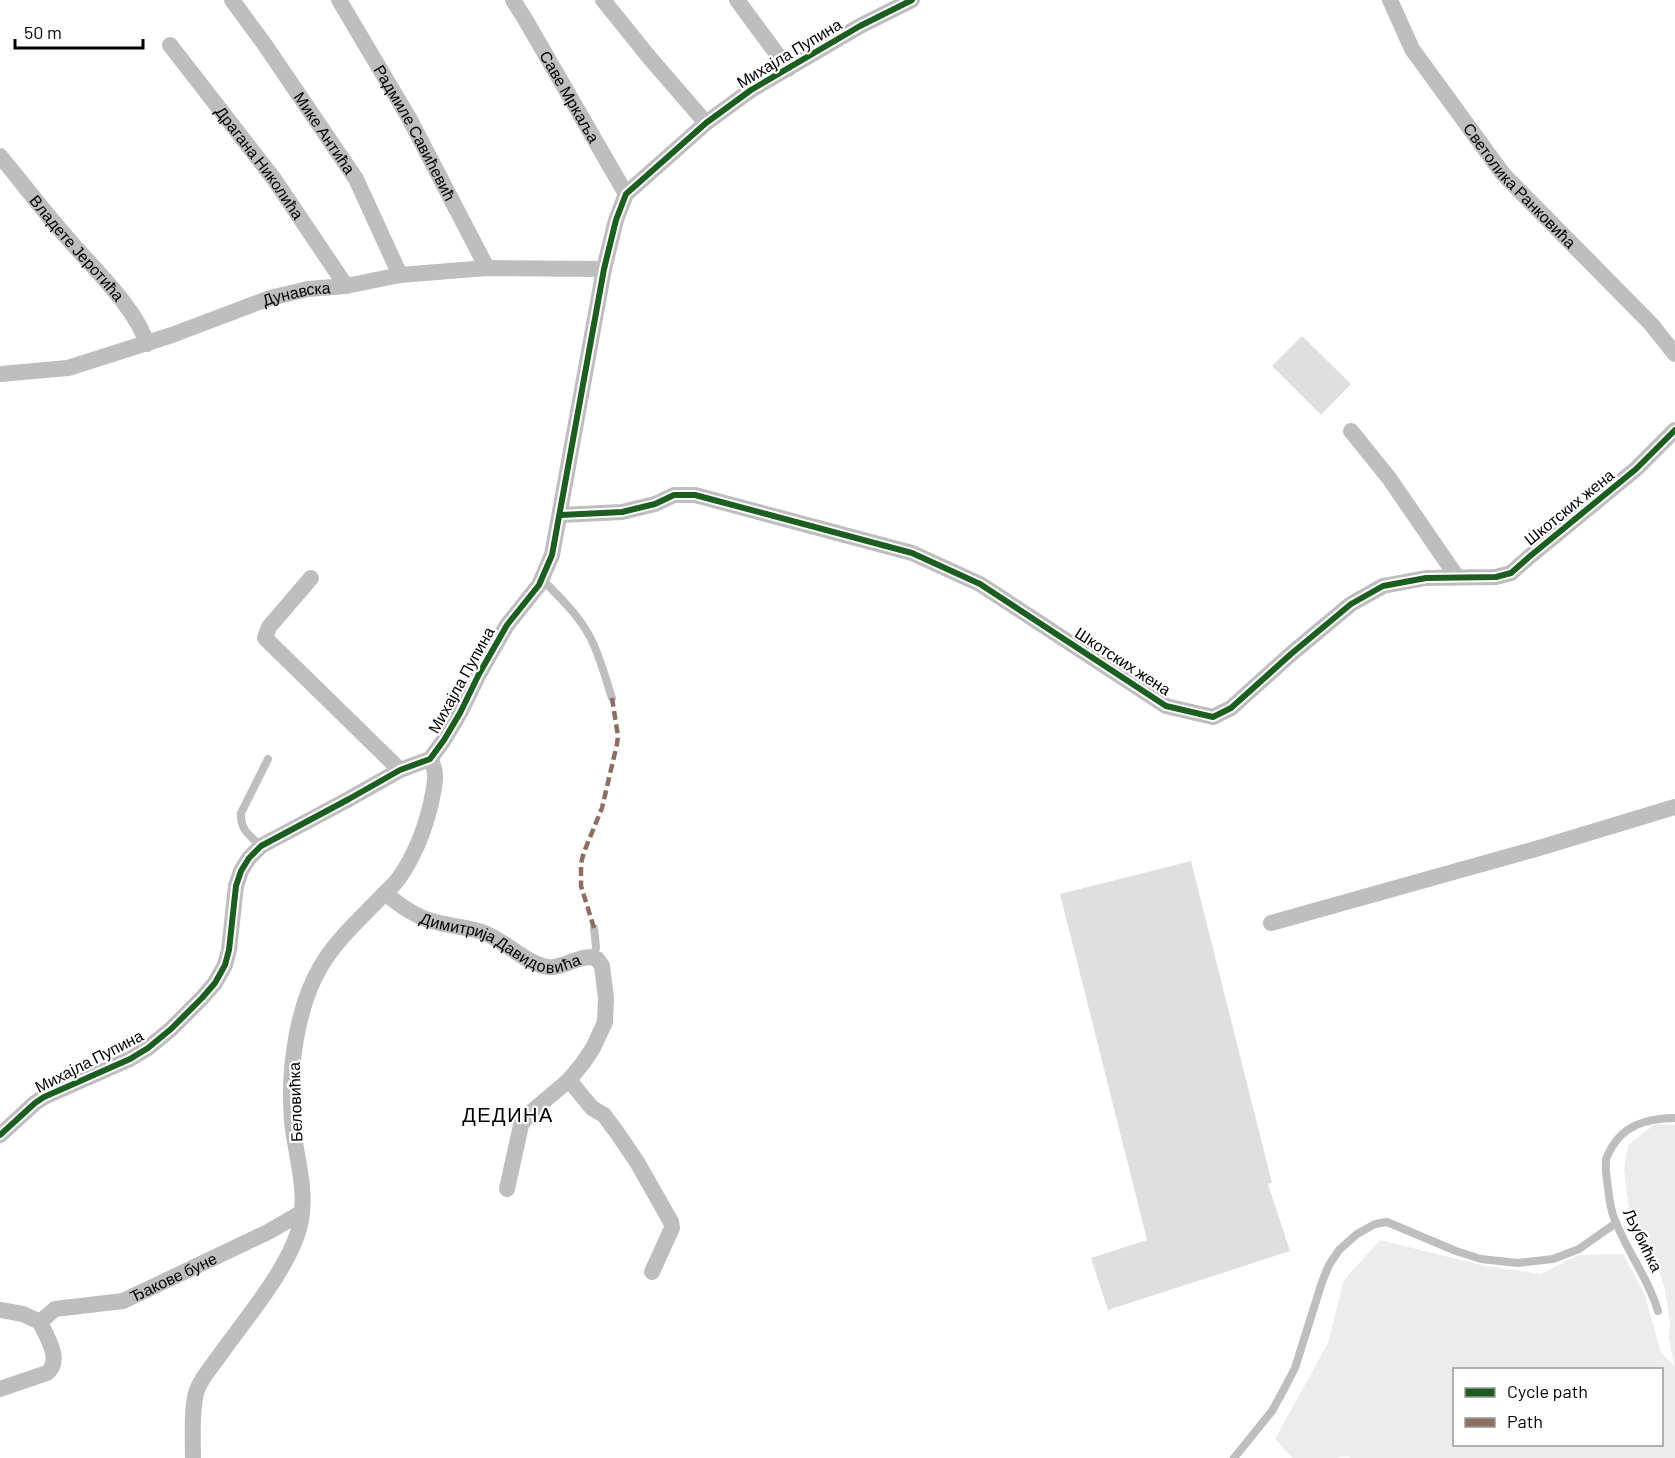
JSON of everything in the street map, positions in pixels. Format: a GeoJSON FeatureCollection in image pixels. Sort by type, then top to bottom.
{"type":"FeatureCollection","features":[{"type":"Feature","properties":{"kind":"street","name":"Мике Антића"},"geometry":{"type":"LineString","coordinates":[[232,0],[356,179],[400,275]]}},
{"type":"Feature","properties":{"kind":"street","name":"Радмиле Савићевић"},"geometry":{"type":"LineString","coordinates":[[339,0],[409,118],[487,268]]}},
{"type":"Feature","properties":{"kind":"street","name":"Саве Мркаља"},"geometry":{"type":"LineString","coordinates":[[513,0],[626,194]]}},
{"type":"Feature","properties":{"kind":"street"},"geometry":{"type":"LineString","coordinates":[[603,0],[706,123]]}},
{"type":"Feature","properties":{"kind":"street"},"geometry":{"type":"LineString","coordinates":[[737,0],[788,69]]}},
{"type":"Feature","properties":{"kind":"street","name":"Михајла Пупина"},"geometry":{"type":"LineString","coordinates":[[0,1135],[44,1097],[130,1059],[148,1048],[202,998],[215,983],[225,965],[229,950],[236,886],[241,871],[249,858],[261,846],[400,770],[430,759],[444,740],[507,625],[539,585],[552,555],[604,269],[616,220],[626,194],[706,123],[751,90],[860,26],[912,0]]}},
{"type":"Feature","properties":{"kind":"street","name":"Светолика Ранковића"},"geometry":{"type":"LineString","coordinates":[[1390,0],[1412,50],[1503,174],[1651,324],[1675,354]]}},
{"type":"Feature","properties":{"kind":"street","name":"Драгана Николића"},"geometry":{"type":"LineString","coordinates":[[170,45],[274,179],[346,286]]}},
{"type":"Feature","properties":{"kind":"street","name":"Владете Јеротића"},"geometry":{"type":"LineString","coordinates":[[0,156],[65,236],[115,292],[135,320],[147,344]]}},
{"type":"Feature","properties":{"kind":"street","name":"Дунавска"},"geometry":{"type":"LineString","coordinates":[[0,374],[68,368],[147,344],[270,298],[308,290],[346,286],[400,275],[487,268],[604,269]]}},
{"type":"Feature","properties":{"kind":"street","name":"Шкотских жена"},"geometry":{"type":"LineString","coordinates":[[561,515],[622,512],[656,504],[674,495],[695,495],[912,553],[980,584],[1166,706],[1213,717],[1231,708],[1351,604],[1383,586],[1426,578],[1496,577],[1511,573],[1636,469],[1675,430]]}},
{"type":"Feature","properties":{"kind":"street"},"geometry":{"type":"LineString","coordinates":[[1352,431],[1389,478],[1457,577]]}},
{"type":"Feature","properties":{"kind":"street"},"geometry":{"type":"LineString","coordinates":[[311,578],[269,627],[264,639],[400,770]]}},
{"type":"Feature","properties":{"kind":"street","name":"Беловићка"},"geometry":{"type":"LineString","coordinates":[[193,1458],[197,1390],[283,1265],[301,1221],[300,1171],[292,1120],[291,1080],[294,1050],[310,988],[331,950],[398,879],[417,847],[429,810],[435,781],[435,771],[430,759]]}},
{"type":"Feature","properties":{"kind":"street"},"geometry":{"type":"LineString","coordinates":[[1271,923],[1539,848],[1675,807]]}},
{"type":"Feature","properties":{"kind":"street","name":"Димитрија Давидовића"},"geometry":{"type":"LineString","coordinates":[[384,893],[412,914],[430,921],[483,932],[547,967],[557,967],[588,957],[594,957],[600,962],[606,998],[605,1022],[583,1063],[569,1080],[535,1107],[521,1125],[507,1189]]}},
{"type":"Feature","properties":{"kind":"street"},"geometry":{"type":"LineString","coordinates":[[569,1080],[592,1108],[604,1115],[618,1134],[637,1162],[671,1222],[672,1228],[652,1272]]}},
{"type":"Feature","properties":{"kind":"street","name":"Ђакове буне"},"geometry":{"type":"LineString","coordinates":[[40,1322],[55,1309],[123,1301],[268,1232],[302,1213]]}},
{"type":"Feature","properties":{"kind":"street"},"geometry":{"type":"LineString","coordinates":[[0,1310],[23,1314],[40,1322],[54,1352],[54,1361],[51,1370],[47,1373],[0,1389]]}},
{"type":"Feature","properties":{"kind":"lane"},"geometry":{"type":"LineString","coordinates":[[542,579],[573,612],[589,636],[602,665],[612,698]]}},
{"type":"Feature","properties":{"kind":"lane"},"geometry":{"type":"LineString","coordinates":[[261,846],[245,831],[241,813],[268,759]]}},
{"type":"Feature","properties":{"kind":"lane"},"geometry":{"type":"LineString","coordinates":[[594,928],[596,947],[594,957]]}},
{"type":"Feature","properties":{"kind":"lane","name":"Љубићка"},"geometry":{"type":"LineString","coordinates":[[1658,1311],[1653,1294],[1612,1212],[1606,1160],[1614,1142],[1622,1133],[1636,1124],[1675,1118]]}},
{"type":"Feature","properties":{"kind":"lane"},"geometry":{"type":"LineString","coordinates":[[1234,1458],[1272,1411],[1283,1391],[1295,1368],[1329,1265],[1339,1250],[1357,1234],[1375,1224],[1387,1222],[1465,1254],[1481,1259],[1518,1263],[1553,1259],[1579,1249],[1616,1223]]}},
{"type":"Feature","properties":{"kind":"shaded area"},"geometry":{"type":"Polygon","coordinates":[[[1655,1124],[1675,1125],[1675,1458],[1353,1458],[1346,1456],[1292,1458],[1275,1439],[1328,1343],[1344,1280],[1380,1240],[1485,1266],[1541,1274],[1578,1255],[1623,1254],[1645,1295],[1661,1353],[1674,1366],[1665,1290],[1654,1255],[1629,1208],[1624,1170],[1628,1145],[1655,1124]]]}},
{"type":"Feature","properties":{"kind":"building"},"geometry":{"type":"Polygon","coordinates":[[[1302,336],[1351,384],[1321,415],[1272,366],[1302,336]]]}},
{"type":"Feature","properties":{"kind":"building"},"geometry":{"type":"Polygon","coordinates":[[[1191,861],[1272,1183],[1268,1184],[1290,1251],[1108,1310],[1091,1258],[1147,1240],[1060,894],[1191,861]]]}},
{"type":"Feature","properties":{"kind":"marked path"},"geometry":{"type":"LineString","coordinates":[[594,928],[581,886],[581,863],[602,808],[617,744],[618,736],[612,698]]}},
{"type":"Feature","properties":{"kind":"cycle path"},"geometry":{"type":"LineString","coordinates":[[0,1135],[44,1097],[130,1059],[148,1048],[202,998],[215,983],[225,965],[229,950],[236,886],[241,871],[249,858],[261,846],[400,770],[430,759],[444,740],[507,625],[539,585],[552,555],[604,269],[616,220],[626,194],[706,123],[751,90],[860,26],[912,0]]}},
{"type":"Feature","properties":{"kind":"cycle path"},"geometry":{"type":"LineString","coordinates":[[561,515],[622,512],[655,504],[674,495],[695,495],[912,553],[980,584],[1166,706],[1213,717],[1231,708],[1351,604],[1383,586],[1426,578],[1496,577],[1511,573],[1636,469],[1675,430]]}},
{"type":"Feature","properties":{"kind":"district","name":"ДЕДИНА"},"geometry":{"type":"Point","coordinates":[508,1115]}}]}
